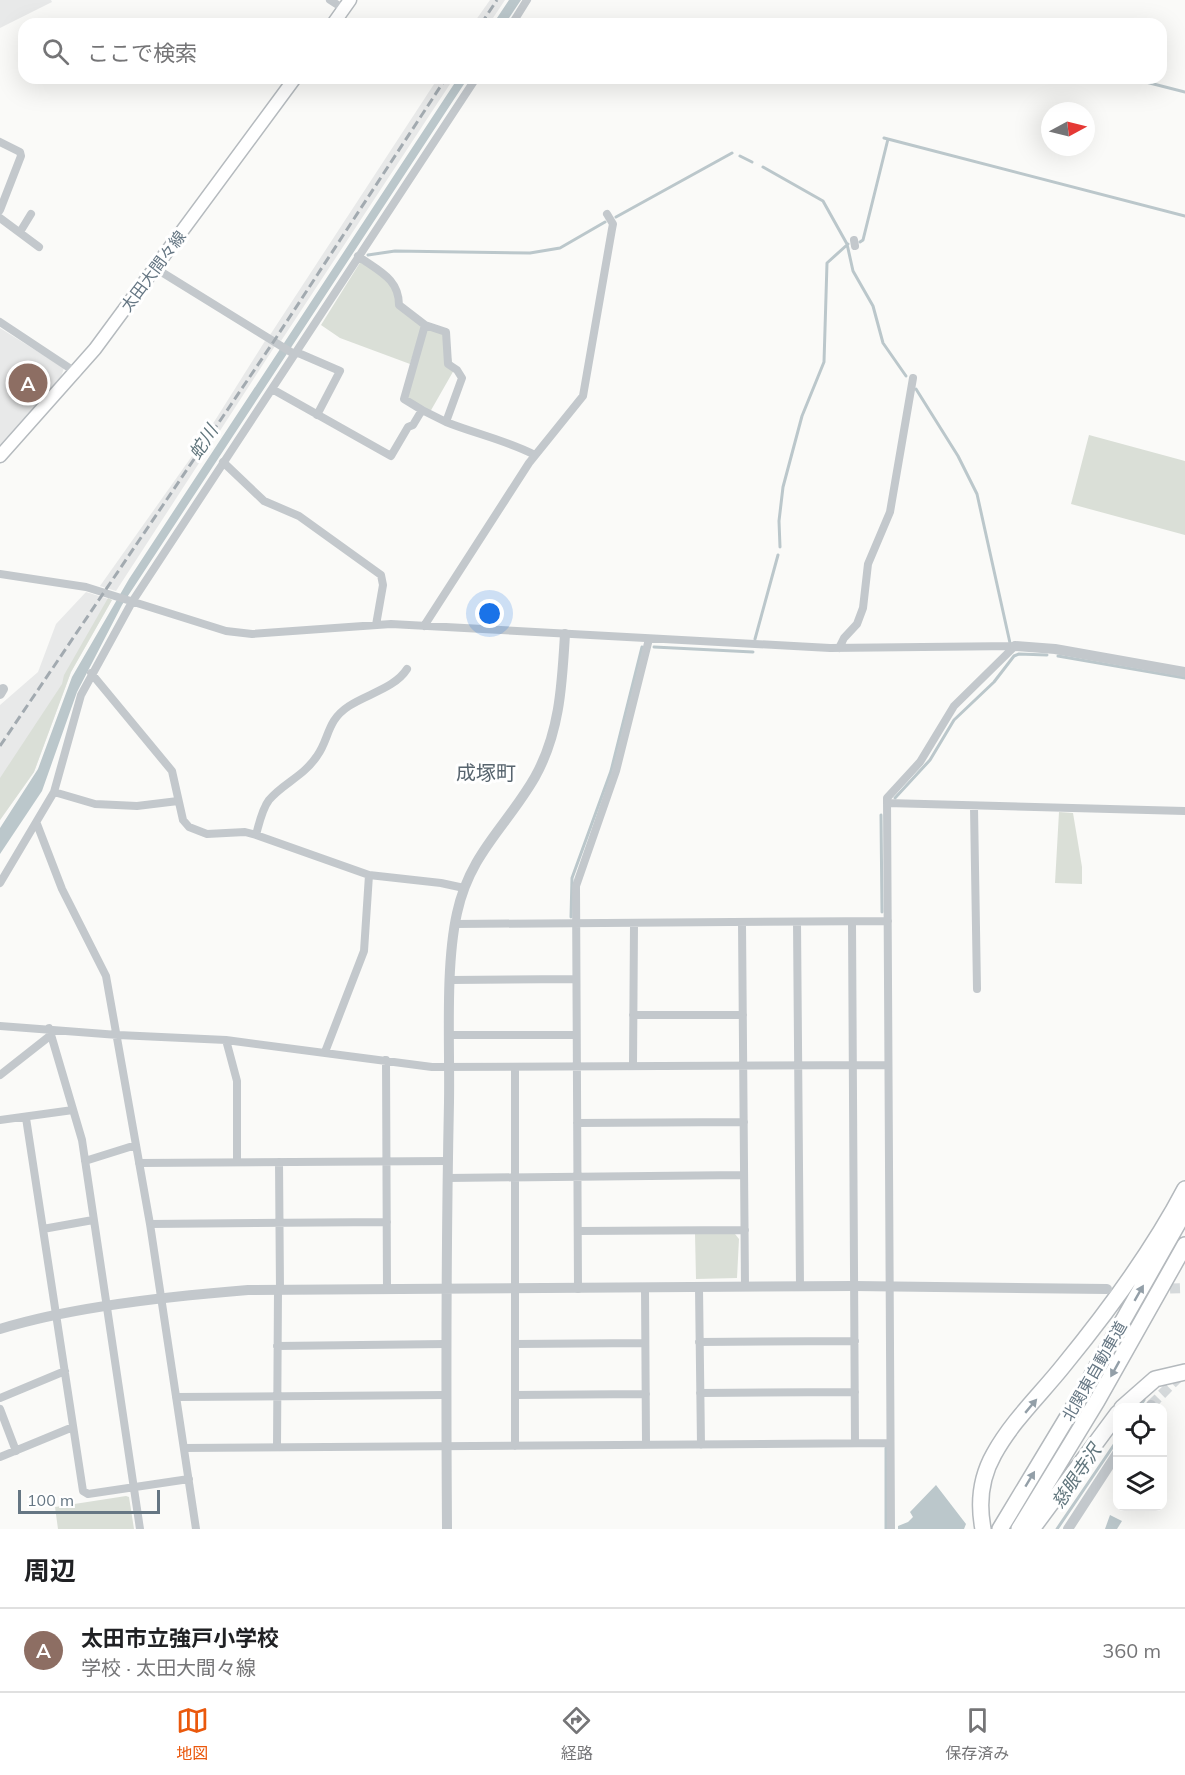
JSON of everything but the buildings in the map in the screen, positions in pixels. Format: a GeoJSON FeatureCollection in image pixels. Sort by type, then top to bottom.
{"type":"FeatureCollection","features":[{"type":"Feature","properties":{"kind":"highway"},"geometry":{"type":"LineString","coordinates":[[983,1529],[981,1496],[986,1471],[1005,1436],[1068,1361],[1137,1269],[1185,1189]]}},
{"type":"Feature","properties":{"kind":"highway","name":"北関東自動車道"},"geometry":{"type":"LineString","coordinates":[[999,1529],[1082,1393],[1185,1211]]}},
{"type":"Feature","properties":{"kind":"highway","name":"北関東自動車道"},"geometry":{"type":"LineString","coordinates":[[1019,1529],[1097,1401],[1185,1245]]}},
{"type":"Feature","properties":{"kind":"highway"},"geometry":{"type":"LineString","coordinates":[[1127,1403],[1155,1379],[1185,1372]]}},
{"type":"Feature","properties":{"kind":"highway"},"geometry":{"type":"LineString","coordinates":[[1032,1529],[1113,1420]]}},
{"type":"Feature","properties":{"kind":"main road"},"geometry":{"type":"LineString","coordinates":[[337,18],[347,5]]}},
{"type":"Feature","properties":{"kind":"main road","name":"太田大間々線"},"geometry":{"type":"LineString","coordinates":[[0,456],[77,372],[291,84]]}},
{"type":"Feature","properties":{"kind":"street"},"geometry":{"type":"LineString","coordinates":[[330,0],[347,5]]}},
{"type":"Feature","properties":{"kind":"street"},"geometry":{"type":"LineString","coordinates":[[516,18],[527,0]]}},
{"type":"Feature","properties":{"kind":"street"},"geometry":{"type":"LineString","coordinates":[[0,883],[54,792],[79,701],[91,673],[130,601],[472,84]]}},
{"type":"Feature","properties":{"kind":"street"},"geometry":{"type":"LineString","coordinates":[[0,142],[20,152],[21,156],[0,210]]}},
{"type":"Feature","properties":{"kind":"street"},"geometry":{"type":"LineString","coordinates":[[20,232],[31,214]]}},
{"type":"Feature","properties":{"kind":"street"},"geometry":{"type":"LineString","coordinates":[[424,626],[536,455],[585,391],[612,230],[607,214]]}},
{"type":"Feature","properties":{"kind":"street"},"geometry":{"type":"LineString","coordinates":[[0,218],[39,247]]}},
{"type":"Feature","properties":{"kind":"street"},"geometry":{"type":"LineString","coordinates":[[358,256],[394,284],[399,291],[399,305],[425,325],[446,332],[448,364],[462,378],[446,422]]}},
{"type":"Feature","properties":{"kind":"street"},"geometry":{"type":"LineString","coordinates":[[154,268],[294,353],[340,371],[317,415]]}},
{"type":"Feature","properties":{"kind":"street"},"geometry":{"type":"LineString","coordinates":[[0,322],[77,372]]}},
{"type":"Feature","properties":{"kind":"street"},"geometry":{"type":"LineString","coordinates":[[425,325],[404,399],[446,422],[477,434],[508,441],[536,455]]}},
{"type":"Feature","properties":{"kind":"street"},"geometry":{"type":"LineString","coordinates":[[839,648],[844,638],[857,624],[863,608],[868,564],[890,512],[913,378]]}},
{"type":"Feature","properties":{"kind":"street"},"geometry":{"type":"LineString","coordinates":[[272,389],[392,456],[408,427],[413,425],[422,410]]}},
{"type":"Feature","properties":{"kind":"street"},"geometry":{"type":"LineString","coordinates":[[223,462],[264,501],[299,516],[381,575],[382,585],[376,625]]}},
{"type":"Feature","properties":{"kind":"street"},"geometry":{"type":"LineString","coordinates":[[0,574],[86,587],[226,631],[252,634],[376,625],[839,648],[1015,646],[1055,649],[1185,672]]}},
{"type":"Feature","properties":{"kind":"street"},"geometry":{"type":"LineString","coordinates":[[447,1529],[446,1289],[451,980],[455,924],[464,888],[485,845],[526,791],[546,755],[560,705],[565,634]]}},
{"type":"Feature","properties":{"kind":"street"},"geometry":{"type":"LineString","coordinates":[[578,1288],[575,924],[578,876],[616,771],[649,639]]}},
{"type":"Feature","properties":{"kind":"street"},"geometry":{"type":"LineString","coordinates":[[891,1529],[887,798],[920,762],[954,706],[1015,646]]}},
{"type":"Feature","properties":{"kind":"street"},"geometry":{"type":"LineString","coordinates":[[256,835],[270,799],[303,774],[311,765],[323,747],[330,725],[335,718],[348,707],[392,682],[407,669]]}},
{"type":"Feature","properties":{"kind":"street"},"geometry":{"type":"LineString","coordinates":[[91,673],[172,771],[183,820],[198,832],[207,834],[245,832],[369,876],[441,883],[464,888]]}},
{"type":"Feature","properties":{"kind":"street"},"geometry":{"type":"LineString","coordinates":[[54,792],[95,804],[136,806],[178,801]]}},
{"type":"Feature","properties":{"kind":"street"},"geometry":{"type":"LineString","coordinates":[[887,803],[1185,811]]}},
{"type":"Feature","properties":{"kind":"street"},"geometry":{"type":"LineString","coordinates":[[974,807],[976,988]]}},
{"type":"Feature","properties":{"kind":"street"},"geometry":{"type":"LineString","coordinates":[[37,824],[62,890],[106,976],[150,1224],[196,1529]]}},
{"type":"Feature","properties":{"kind":"street"},"geometry":{"type":"LineString","coordinates":[[325,1052],[364,951],[369,876]]}},
{"type":"Feature","properties":{"kind":"street"},"geometry":{"type":"LineString","coordinates":[[455,924],[888,921]]}},
{"type":"Feature","properties":{"kind":"street"},"geometry":{"type":"LineString","coordinates":[[797,922],[800,1287]]}},
{"type":"Feature","properties":{"kind":"street"},"geometry":{"type":"LineString","coordinates":[[852,922],[855,1443]]}},
{"type":"Feature","properties":{"kind":"street"},"geometry":{"type":"LineString","coordinates":[[742,923],[745,1287]]}},
{"type":"Feature","properties":{"kind":"street"},"geometry":{"type":"LineString","coordinates":[[633,1066],[634,924]]}},
{"type":"Feature","properties":{"kind":"street"},"geometry":{"type":"LineString","coordinates":[[451,980],[576,979]]}},
{"type":"Feature","properties":{"kind":"street"},"geometry":{"type":"LineString","coordinates":[[633,1015],[743,1015]]}},
{"type":"Feature","properties":{"kind":"street"},"geometry":{"type":"LineString","coordinates":[[0,1026],[50,1032],[226,1040],[450,1067],[888,1065]]}},
{"type":"Feature","properties":{"kind":"street"},"geometry":{"type":"LineString","coordinates":[[0,1075],[50,1032]]}},
{"type":"Feature","properties":{"kind":"street"},"geometry":{"type":"LineString","coordinates":[[50,1032],[85,1161],[140,1529]]}},
{"type":"Feature","properties":{"kind":"street"},"geometry":{"type":"LineString","coordinates":[[450,1035],[576,1035]]}},
{"type":"Feature","properties":{"kind":"street"},"geometry":{"type":"LineString","coordinates":[[226,1040],[237,1081],[237,1162]]}},
{"type":"Feature","properties":{"kind":"street"},"geometry":{"type":"LineString","coordinates":[[386,1060],[387,1290]]}},
{"type":"Feature","properties":{"kind":"street"},"geometry":{"type":"LineString","coordinates":[[515,1067],[515,1446]]}},
{"type":"Feature","properties":{"kind":"street"},"geometry":{"type":"LineString","coordinates":[[0,1120],[73,1110]]}},
{"type":"Feature","properties":{"kind":"street"},"geometry":{"type":"LineString","coordinates":[[26,1118],[85,1493],[189,1479]]}},
{"type":"Feature","properties":{"kind":"street"},"geometry":{"type":"LineString","coordinates":[[577,1123],[744,1122]]}},
{"type":"Feature","properties":{"kind":"street"},"geometry":{"type":"LineString","coordinates":[[85,1161],[136,1145]]}},
{"type":"Feature","properties":{"kind":"street"},"geometry":{"type":"LineString","coordinates":[[139,1163],[448,1161]]}},
{"type":"Feature","properties":{"kind":"street"},"geometry":{"type":"LineString","coordinates":[[277,1447],[279,1162]]}},
{"type":"Feature","properties":{"kind":"street"},"geometry":{"type":"LineString","coordinates":[[448,1178],[744,1175]]}},
{"type":"Feature","properties":{"kind":"street"},"geometry":{"type":"LineString","coordinates":[[43,1229],[93,1220]]}},
{"type":"Feature","properties":{"kind":"street"},"geometry":{"type":"LineString","coordinates":[[150,1224],[387,1222]]}},
{"type":"Feature","properties":{"kind":"street"},"geometry":{"type":"LineString","coordinates":[[578,1231],[745,1230]]}},
{"type":"Feature","properties":{"kind":"street"},"geometry":{"type":"LineString","coordinates":[[0,1329],[56,1315],[221,1292],[854,1286],[1107,1289]]}},
{"type":"Feature","properties":{"kind":"street"},"geometry":{"type":"LineString","coordinates":[[645,1288],[646,1444]]}},
{"type":"Feature","properties":{"kind":"street"},"geometry":{"type":"LineString","coordinates":[[699,1288],[701,1445]]}},
{"type":"Feature","properties":{"kind":"street"},"geometry":{"type":"LineString","coordinates":[[699,1342],[855,1341]]}},
{"type":"Feature","properties":{"kind":"street"},"geometry":{"type":"LineString","coordinates":[[515,1344],[645,1343]]}},
{"type":"Feature","properties":{"kind":"street"},"geometry":{"type":"LineString","coordinates":[[277,1346],[446,1344]]}},
{"type":"Feature","properties":{"kind":"street"},"geometry":{"type":"LineString","coordinates":[[0,1398],[65,1371]]}},
{"type":"Feature","properties":{"kind":"street"},"geometry":{"type":"LineString","coordinates":[[700,1393],[855,1392]]}},
{"type":"Feature","properties":{"kind":"street"},"geometry":{"type":"LineString","coordinates":[[515,1395],[646,1394]]}},
{"type":"Feature","properties":{"kind":"street"},"geometry":{"type":"LineString","coordinates":[[176,1397],[446,1395]]}},
{"type":"Feature","properties":{"kind":"street"},"geometry":{"type":"LineString","coordinates":[[0,1409],[16,1451]]}},
{"type":"Feature","properties":{"kind":"street"},"geometry":{"type":"LineString","coordinates":[[0,1457],[73,1427]]}},
{"type":"Feature","properties":{"kind":"street"},"geometry":{"type":"LineString","coordinates":[[184,1448],[890,1443]]}},
{"type":"Feature","properties":{"kind":"street"},"geometry":{"type":"LineString","coordinates":[[1068,1529],[1115,1457]]}},
{"type":"Feature","properties":{"kind":"shaded area"},"geometry":{"type":"Polygon","coordinates":[[[0,0],[51,0],[52,2],[0,28],[0,0]]]}},
{"type":"Feature","properties":{"kind":"shaded area"},"geometry":{"type":"Polygon","coordinates":[[[490,0],[505,0],[493,18],[477,18],[490,0]]]}},
{"type":"Feature","properties":{"kind":"shaded area"},"geometry":{"type":"Polygon","coordinates":[[[509,0],[521,0],[509,18],[497,18],[509,0]]]}},
{"type":"Feature","properties":{"kind":"shaded area"},"geometry":{"type":"Polygon","coordinates":[[[434,84],[450,84],[281,341],[270,335],[434,84]]]}},
{"type":"Feature","properties":{"kind":"shaded area"},"geometry":{"type":"Polygon","coordinates":[[[454,84],[464,84],[122,605],[77,692],[42,791],[0,854],[0,828],[38,769],[72,677],[129,579],[454,84]]]}},
{"type":"Feature","properties":{"kind":"shaded area"},"geometry":{"type":"Polygon","coordinates":[[[361,261],[393,285],[398,306],[422,326],[410,364],[340,338],[321,325],[361,261]]]}},
{"type":"Feature","properties":{"kind":"shaded area"},"geometry":{"type":"Polygon","coordinates":[[[425,326],[445,333],[454,370],[430,412],[406,398],[425,326]]]}},
{"type":"Feature","properties":{"kind":"shaded area"},"geometry":{"type":"Polygon","coordinates":[[[0,328],[64,368],[61,377],[0,445],[0,328]]]}},
{"type":"Feature","properties":{"kind":"shaded area"},"geometry":{"type":"Polygon","coordinates":[[[265,341],[275,346],[116,591],[100,586],[197,449],[265,341]]]}},
{"type":"Feature","properties":{"kind":"shaded area"},"geometry":{"type":"Polygon","coordinates":[[[1089,435],[1185,461],[1185,535],[1071,504],[1089,435]]]}},
{"type":"Feature","properties":{"kind":"shaded area"},"geometry":{"type":"Polygon","coordinates":[[[86,592],[112,600],[71,672],[34,772],[0,820],[0,705],[38,672],[56,624],[86,592]]]}},
{"type":"Feature","properties":{"kind":"shaded area"},"geometry":{"type":"Polygon","coordinates":[[[108,598],[112,600],[71,672],[34,772],[0,820],[0,778],[62,684],[64,675],[108,598]]]}},
{"type":"Feature","properties":{"kind":"shaded area"},"geometry":{"type":"Polygon","coordinates":[[[1059,812],[1073,813],[1082,867],[1082,884],[1055,883],[1059,812]]]}},
{"type":"Feature","properties":{"kind":"shaded area"},"geometry":{"type":"Polygon","coordinates":[[[695,1234],[735,1234],[739,1239],[737,1278],[696,1279],[695,1234]]]}},
{"type":"Feature","properties":{"kind":"shaded area"},"geometry":{"type":"Polygon","coordinates":[[[936,1485],[966,1524],[964,1529],[898,1529],[898,1526],[913,1517],[910,1512],[936,1485]]]}},
{"type":"Feature","properties":{"kind":"shaded area"},"geometry":{"type":"Polygon","coordinates":[[[129,1497],[134,1529],[58,1529],[55,1507],[129,1497]]]}},
{"type":"Feature","properties":{"kind":"shaded area"},"geometry":{"type":"Polygon","coordinates":[[[1110,1515],[1122,1521],[1117,1529],[1105,1529],[1110,1515]]]}},
{"type":"Feature","properties":{"kind":"waterway"},"geometry":{"type":"LineString","coordinates":[[1154,84],[1185,92]]}},
{"type":"Feature","properties":{"kind":"waterway"},"geometry":{"type":"LineString","coordinates":[[884,138],[1185,216]]}},
{"type":"Feature","properties":{"kind":"waterway"},"geometry":{"type":"LineString","coordinates":[[860,242],[863,240],[888,139]]}},
{"type":"Feature","properties":{"kind":"waterway"},"geometry":{"type":"LineString","coordinates":[[616,217],[732,153]]}},
{"type":"Feature","properties":{"kind":"waterway"},"geometry":{"type":"LineString","coordinates":[[740,156],[752,162]]}},
{"type":"Feature","properties":{"kind":"waterway"},"geometry":{"type":"LineString","coordinates":[[763,167],[823,201],[847,244],[853,271],[873,306],[883,343],[906,376]]}},
{"type":"Feature","properties":{"kind":"waterway"},"geometry":{"type":"LineString","coordinates":[[368,255],[395,251],[530,253],[560,248],[605,222]]}},
{"type":"Feature","properties":{"kind":"waterway"},"geometry":{"type":"LineString","coordinates":[[780,547],[779,521],[783,487],[802,416],[824,362],[827,263],[848,244]]}},
{"type":"Feature","properties":{"kind":"waterway"},"geometry":{"type":"LineString","coordinates":[[916,389],[958,456],[977,494],[1010,643]]}},
{"type":"Feature","properties":{"kind":"waterway"},"geometry":{"type":"LineString","coordinates":[[755,639],[778,555]]}},
{"type":"Feature","properties":{"kind":"waterway"},"geometry":{"type":"LineString","coordinates":[[571,917],[572,878],[611,771],[642,647]]}},
{"type":"Feature","properties":{"kind":"waterway"},"geometry":{"type":"LineString","coordinates":[[654,647],[753,652]]}},
{"type":"Feature","properties":{"kind":"waterway"},"geometry":{"type":"LineString","coordinates":[[895,798],[930,760],[954,720],[994,682],[1014,656],[1019,654],[1047,655]]}},
{"type":"Feature","properties":{"kind":"waterway"},"geometry":{"type":"LineString","coordinates":[[1058,656],[1185,678]]}},
{"type":"Feature","properties":{"kind":"waterway"},"geometry":{"type":"LineString","coordinates":[[881,815],[882,912]]}},
{"type":"Feature","properties":{"kind":"waterway","name":"慈眼寺沢"},"geometry":{"type":"LineString","coordinates":[[1057,1529],[1113,1446]]}},
{"type":"Feature","properties":{"kind":"waterway"},"geometry":{"type":"LineString","coordinates":[[886,1448],[886,1529]]}},
{"type":"Feature","properties":{"kind":"tunnel"},"geometry":{"type":"LineString","coordinates":[[1155,1289],[1185,1288]]}},
{"type":"Feature","properties":{"kind":"tunnel"},"geometry":{"type":"LineString","coordinates":[[1153,1403],[1183,1373]]}},
{"type":"Feature","properties":{"kind":"railway"},"geometry":{"type":"LineString","coordinates":[[485,18],[497,0]]}},
{"type":"Feature","properties":{"kind":"railway"},"geometry":{"type":"LineString","coordinates":[[0,746],[274,341],[442,84]]}},
{"type":"Feature","properties":{"kind":"place","name":"太田市立強戸小学校"},"geometry":{"type":"Point","coordinates":[28,383]}},
{"type":"Feature","properties":{"kind":"district","name":"成塚町"},"geometry":{"type":"Point","coordinates":[486,772]}},
{"type":"Feature","properties":{"kind":"water label","name":"蛇川"},"geometry":{"type":"Point","coordinates":[203,442]}}]}
